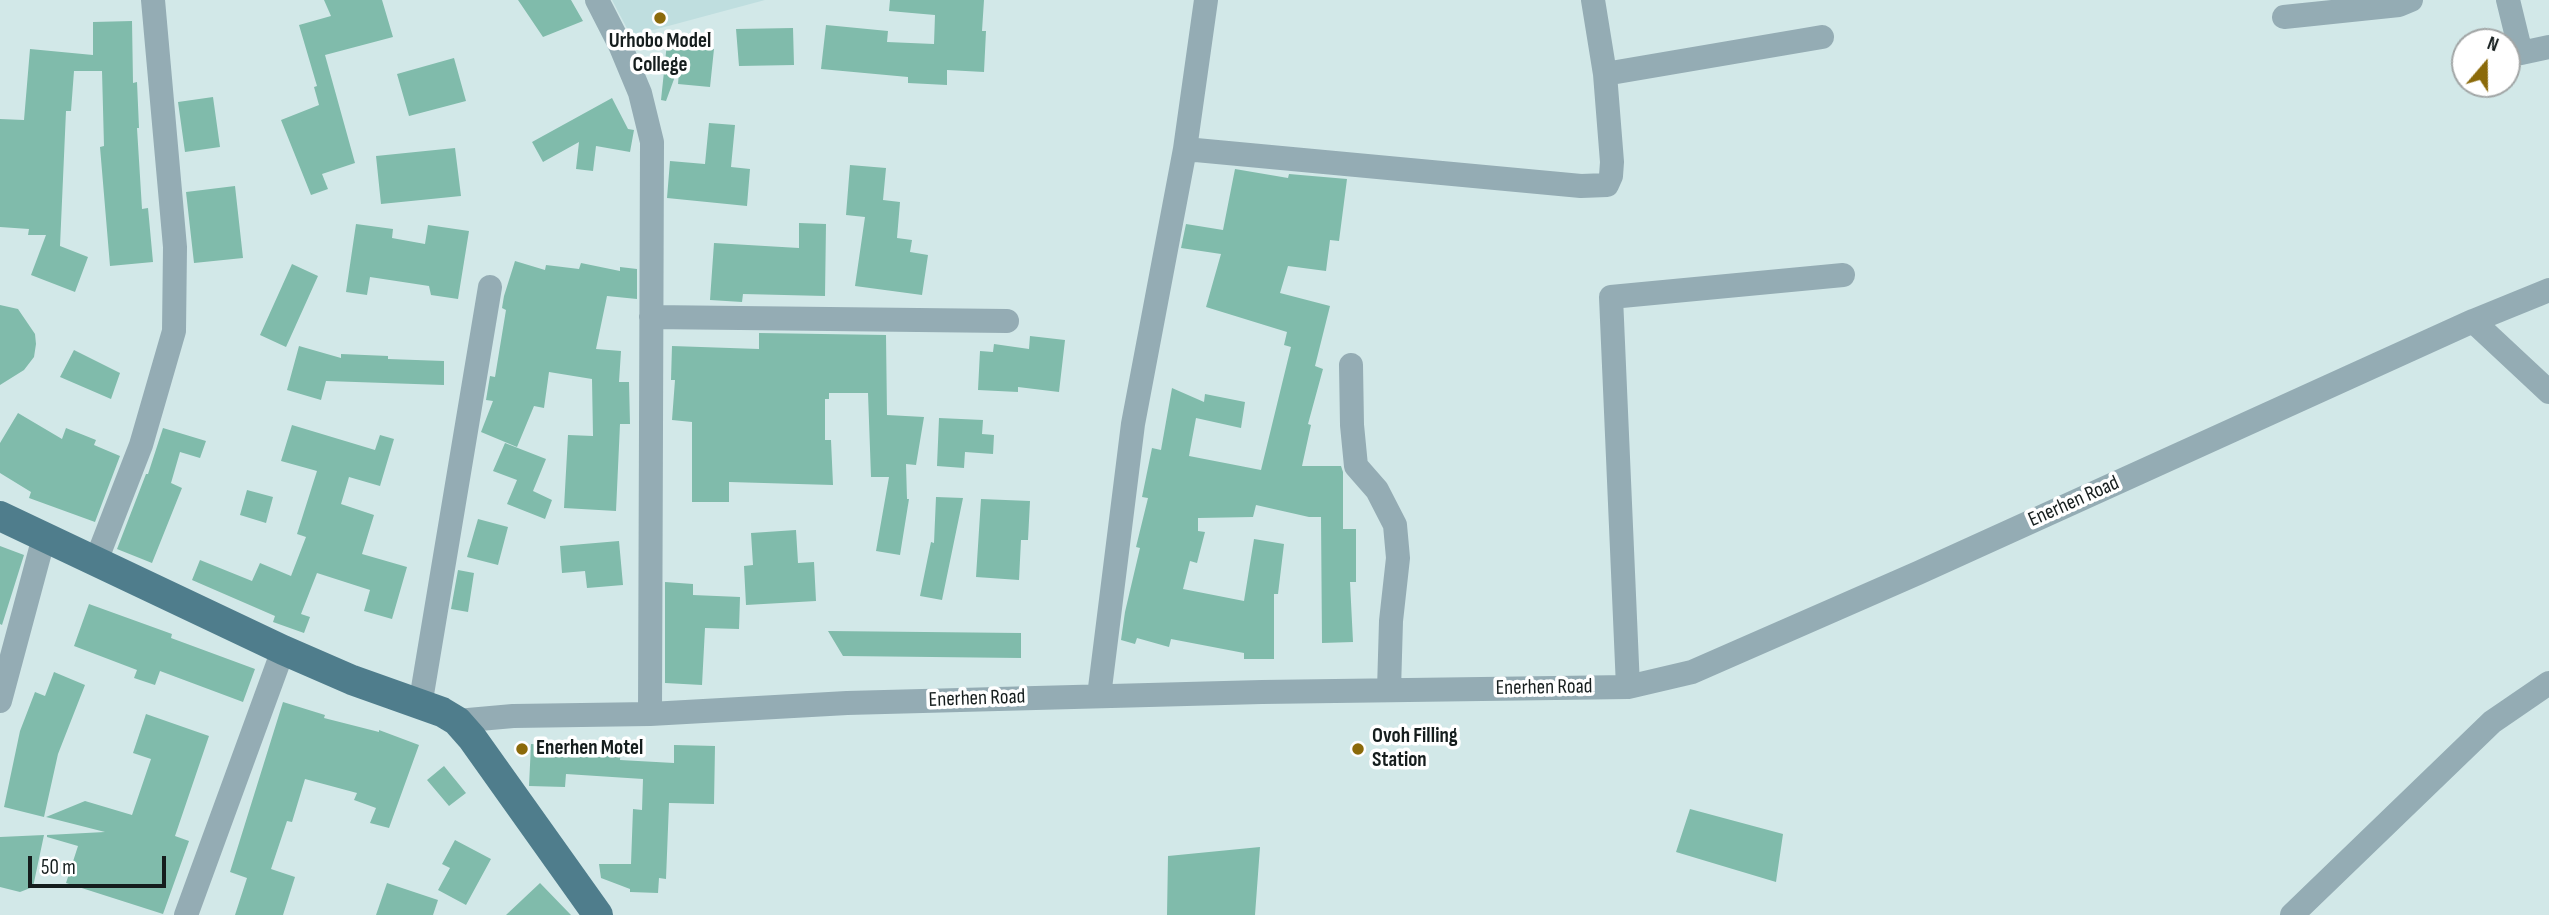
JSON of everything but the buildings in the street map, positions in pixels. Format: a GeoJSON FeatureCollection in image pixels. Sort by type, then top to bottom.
{"type":"FeatureCollection","features":[{"type":"Feature","properties":{"kind":"main road"},"geometry":{"type":"LineString","coordinates":[[0,516],[283,650],[352,680],[442,712],[457,721],[480,749],[598,915]]}},
{"type":"Feature","properties":{"kind":"street"},"geometry":{"type":"LineString","coordinates":[[96,561],[141,445],[174,331],[175,247],[153,0]]}},
{"type":"Feature","properties":{"kind":"street"},"geometry":{"type":"LineString","coordinates":[[597,0],[640,93],[652,142],[650,714]]}},
{"type":"Feature","properties":{"kind":"street"},"geometry":{"type":"LineString","coordinates":[[1099,696],[1133,424],[1185,149],[1206,0]]}},
{"type":"Feature","properties":{"kind":"street"},"geometry":{"type":"LineString","coordinates":[[1185,149],[1581,186],[1606,185],[1611,176],[1612,162],[1605,74],[1593,0]]}},
{"type":"Feature","properties":{"kind":"street"},"geometry":{"type":"LineString","coordinates":[[2284,17],[2399,5],[2411,0]]}},
{"type":"Feature","properties":{"kind":"street"},"geometry":{"type":"LineString","coordinates":[[2508,0],[2521,52],[2549,47]]}},
{"type":"Feature","properties":{"kind":"street"},"geometry":{"type":"LineString","coordinates":[[1605,74],[1822,37]]}},
{"type":"Feature","properties":{"kind":"street"},"geometry":{"type":"LineString","coordinates":[[1628,687],[1611,297],[1843,275]]}},
{"type":"Feature","properties":{"kind":"street"},"geometry":{"type":"LineString","coordinates":[[420,706],[490,287]]}},
{"type":"Feature","properties":{"kind":"street","name":"Enerhen Road"},"geometry":{"type":"LineString","coordinates":[[457,721],[513,716],[650,714],[847,703],[1628,687],[1692,672],[1943,562],[2473,321],[2549,290]]}},
{"type":"Feature","properties":{"kind":"street"},"geometry":{"type":"LineString","coordinates":[[651,317],[1007,321]]}},
{"type":"Feature","properties":{"kind":"street"},"geometry":{"type":"LineString","coordinates":[[2473,321],[2549,392]]}},
{"type":"Feature","properties":{"kind":"street"},"geometry":{"type":"LineString","coordinates":[[1352,365],[1352,425],[1356,466],[1377,491],[1395,526],[1398,558],[1391,621],[1389,690]]}},
{"type":"Feature","properties":{"kind":"street"},"geometry":{"type":"LineString","coordinates":[[0,701],[44,537]]}},
{"type":"Feature","properties":{"kind":"street"},"geometry":{"type":"LineString","coordinates":[[186,915],[283,650]]}},
{"type":"Feature","properties":{"kind":"street"},"geometry":{"type":"LineString","coordinates":[[2292,915],[2491,722],[2549,683]]}},
{"type":"Feature","properties":{"kind":"shaded area","name":"Urhobo Model College"},"geometry":{"type":"Polygon","coordinates":[[[612,0],[765,0],[631,36],[612,0]]]}},
{"type":"Feature","properties":{"kind":"place","name":"Urhobo Model College"},"geometry":{"type":"Point","coordinates":[660,18]}},
{"type":"Feature","properties":{"kind":"place","name":"Enerhen Motel"},"geometry":{"type":"Point","coordinates":[522,749]}},
{"type":"Feature","properties":{"kind":"place","name":"Ovoh Filling Station"},"geometry":{"type":"Point","coordinates":[1358,749]}}]}
